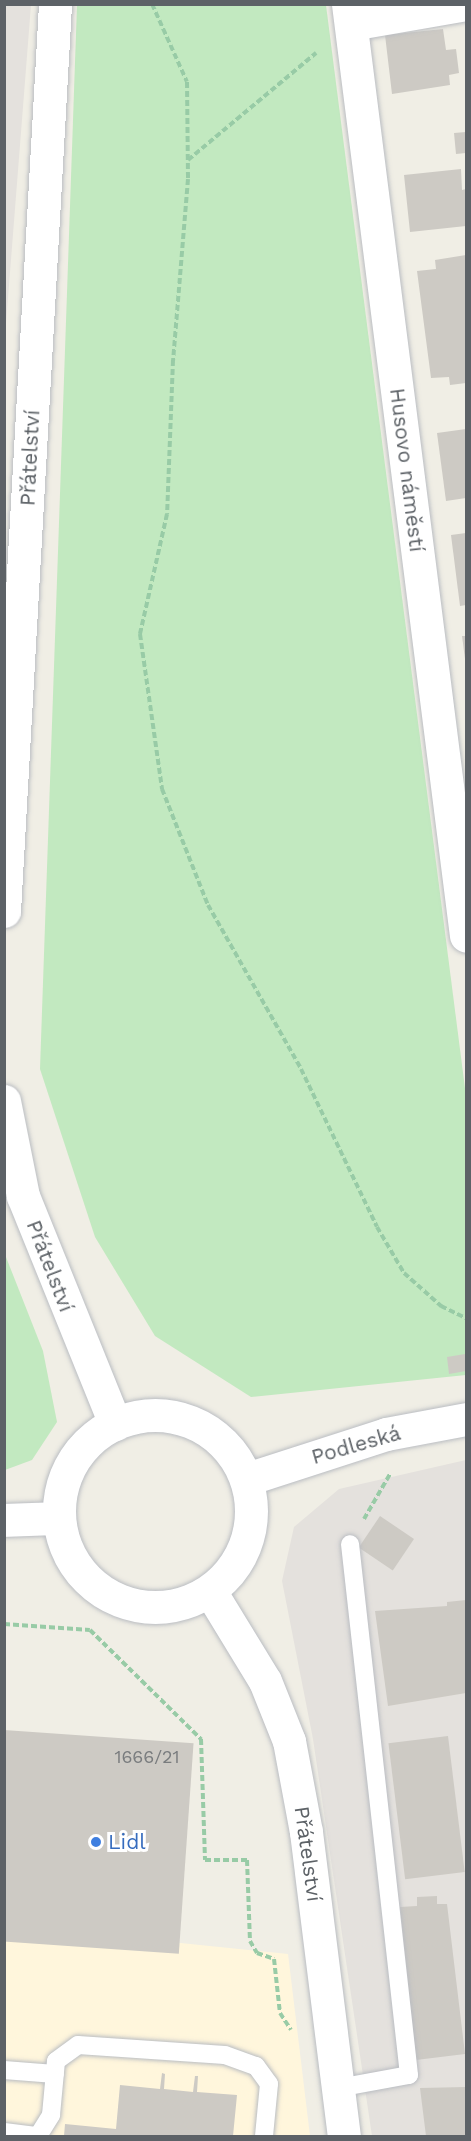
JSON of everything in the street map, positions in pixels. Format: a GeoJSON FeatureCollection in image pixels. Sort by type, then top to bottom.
{"type":"FeatureCollection","features":[{"type":"Feature","properties":{"kind":"main road","name":"Přátelství"},"geometry":{"type":"LineString","coordinates":[[4,911],[55,4]]}},
{"type":"Feature","properties":{"kind":"main road"},"geometry":{"type":"LineString","coordinates":[[349,14],[466,4]]}},
{"type":"Feature","properties":{"kind":"main road","name":"Husovo náměstí"},"geometry":{"type":"LineString","coordinates":[[349,14],[466,936]]}},
{"type":"Feature","properties":{"kind":"main road","name":"Přátelství"},"geometry":{"type":"LineString","coordinates":[[4,1101],[23,1196],[115,1424]]}},
{"type":"Feature","properties":{"kind":"main road"},"geometry":{"type":"LineString","coordinates":[[146,1415],[171,1416],[196,1424],[218,1437],[235,1456],[247,1479],[252,1504],[245,1545],[229,1574],[210,1591],[188,1602],[164,1608],[139,1607],[115,1599],[94,1586],[77,1568],[65,1546],[59,1518],[66,1473],[80,1450],[98,1433],[115,1424],[146,1415]]}},
{"type":"Feature","properties":{"kind":"main road","name":"Podleská"},"geometry":{"type":"LineString","coordinates":[[247,1479],[386,1434],[466,1419]]}},
{"type":"Feature","properties":{"kind":"main road"},"geometry":{"type":"LineString","coordinates":[[4,1520],[59,1518]]}},
{"type":"Feature","properties":{"kind":"main road","name":"Přátelství"},"geometry":{"type":"LineString","coordinates":[[210,1591],[265,1681],[289,1742],[306,1832],[344,2136]]}},
{"type":"Feature","properties":{"kind":"lane"},"geometry":{"type":"LineString","coordinates":[[338,2088],[409,2075],[350,1544]]}},
{"type":"Feature","properties":{"kind":"lane"},"geometry":{"type":"LineString","coordinates":[[4,2132],[38,2136],[51,2115],[56,2061],[78,2045],[225,2055],[255,2066],[270,2084],[264,2136]]}},
{"type":"Feature","properties":{"kind":"lane"},"geometry":{"type":"LineString","coordinates":[[4,2070],[55,2074]]}},
{"type":"Feature","properties":{"kind":"path"},"geometry":{"type":"LineString","coordinates":[[152,4],[188,81],[188,160],[167,514],[140,634],[162,789],[208,905],[301,1069],[377,1227],[404,1273],[441,1306],[466,1318]]}},
{"type":"Feature","properties":{"kind":"path"},"geometry":{"type":"LineString","coordinates":[[188,160],[349,14]]}},
{"type":"Feature","properties":{"kind":"path"},"geometry":{"type":"LineString","coordinates":[[350,1544],[391,1472]]}},
{"type":"Feature","properties":{"kind":"path"},"geometry":{"type":"LineString","coordinates":[[4,1624],[90,1630],[201,1739],[205,1860],[247,1860],[250,1941],[257,1953],[274,1959],[280,2013],[296,2037]]}},
{"type":"Feature","properties":{"kind":"shaded area"},"geometry":{"type":"Polygon","coordinates":[[[4,5],[31,5],[5,336],[4,5]]]}},
{"type":"Feature","properties":{"kind":"shaded area"},"geometry":{"type":"Polygon","coordinates":[[[466,1460],[466,2136],[372,2136],[313,1739],[282,1581],[294,1527],[339,1489],[466,1460]]]}},
{"type":"Feature","properties":{"kind":"shaded area"},"geometry":{"type":"Polygon","coordinates":[[[5,1925],[288,1954],[310,2136],[5,2136],[5,1925]]]}},
{"type":"Feature","properties":{"kind":"green space"},"geometry":{"type":"Polygon","coordinates":[[[77,5],[326,5],[466,1096],[466,1375],[251,1397],[155,1336],[95,1237],[40,1069],[77,5]]]}},
{"type":"Feature","properties":{"kind":"green space"},"geometry":{"type":"Polygon","coordinates":[[[4,1252],[43,1351],[57,1422],[32,1460],[5,1470],[4,1252]]]}},
{"type":"Feature","properties":{"kind":"building"},"geometry":{"type":"Polygon","coordinates":[[[443,29],[446,50],[456,49],[459,73],[449,75],[450,85],[392,94],[385,35],[443,29]]]}},
{"type":"Feature","properties":{"kind":"building"},"geometry":{"type":"Polygon","coordinates":[[[466,132],[466,153],[456,154],[454,133],[466,132]]]}},
{"type":"Feature","properties":{"kind":"building"},"geometry":{"type":"Polygon","coordinates":[[[461,169],[462,190],[466,189],[466,226],[410,232],[404,175],[461,169]]]}},
{"type":"Feature","properties":{"kind":"building"},"geometry":{"type":"Polygon","coordinates":[[[466,255],[466,383],[450,385],[449,377],[431,378],[417,271],[436,269],[435,260],[466,255]]]}},
{"type":"Feature","properties":{"kind":"building"},"geometry":{"type":"Polygon","coordinates":[[[466,429],[466,498],[446,501],[437,433],[466,429]]]}},
{"type":"Feature","properties":{"kind":"building"},"geometry":{"type":"Polygon","coordinates":[[[466,533],[466,605],[460,606],[451,535],[466,533]]]}},
{"type":"Feature","properties":{"kind":"building"},"geometry":{"type":"Polygon","coordinates":[[[462,636],[466,636],[466,659],[465,659],[462,636]]]}},
{"type":"Feature","properties":{"kind":"building"},"geometry":{"type":"Polygon","coordinates":[[[465,1354],[466,1371],[449,1374],[447,1357],[465,1354]]]}},
{"type":"Feature","properties":{"kind":"building"},"geometry":{"type":"Polygon","coordinates":[[[380,1516],[414,1539],[393,1570],[359,1548],[380,1516]]]}},
{"type":"Feature","properties":{"kind":"building"},"geometry":{"type":"Polygon","coordinates":[[[466,1600],[466,1693],[388,1706],[375,1611],[447,1606],[447,1602],[466,1600]]]}},
{"type":"Feature","properties":{"kind":"building","name":"Lidl"},"geometry":{"type":"Polygon","coordinates":[[[4,1730],[194,1743],[179,1954],[4,1942],[4,1730]]]}},
{"type":"Feature","properties":{"kind":"building"},"geometry":{"type":"Polygon","coordinates":[[[448,1736],[465,1872],[405,1879],[388,1743],[448,1736]]]}},
{"type":"Feature","properties":{"kind":"building"},"geometry":{"type":"Polygon","coordinates":[[[437,1896],[437,1904],[447,1904],[465,2054],[416,2060],[400,1907],[417,1906],[417,1897],[437,1896]]]}},
{"type":"Feature","properties":{"kind":"building"},"geometry":{"type":"Polygon","coordinates":[[[162,2073],[165,2074],[164,2089],[193,2092],[195,2076],[198,2076],[197,2092],[237,2095],[233,2136],[64,2136],[65,2124],[116,2129],[120,2085],[160,2089],[162,2073]]]}},
{"type":"Feature","properties":{"kind":"building"},"geometry":{"type":"Polygon","coordinates":[[[466,2087],[466,2136],[426,2136],[420,2088],[466,2087]]]}},
{"type":"Feature","properties":{"kind":"place","name":"Lidl"},"geometry":{"type":"Point","coordinates":[96,1842]}}]}
